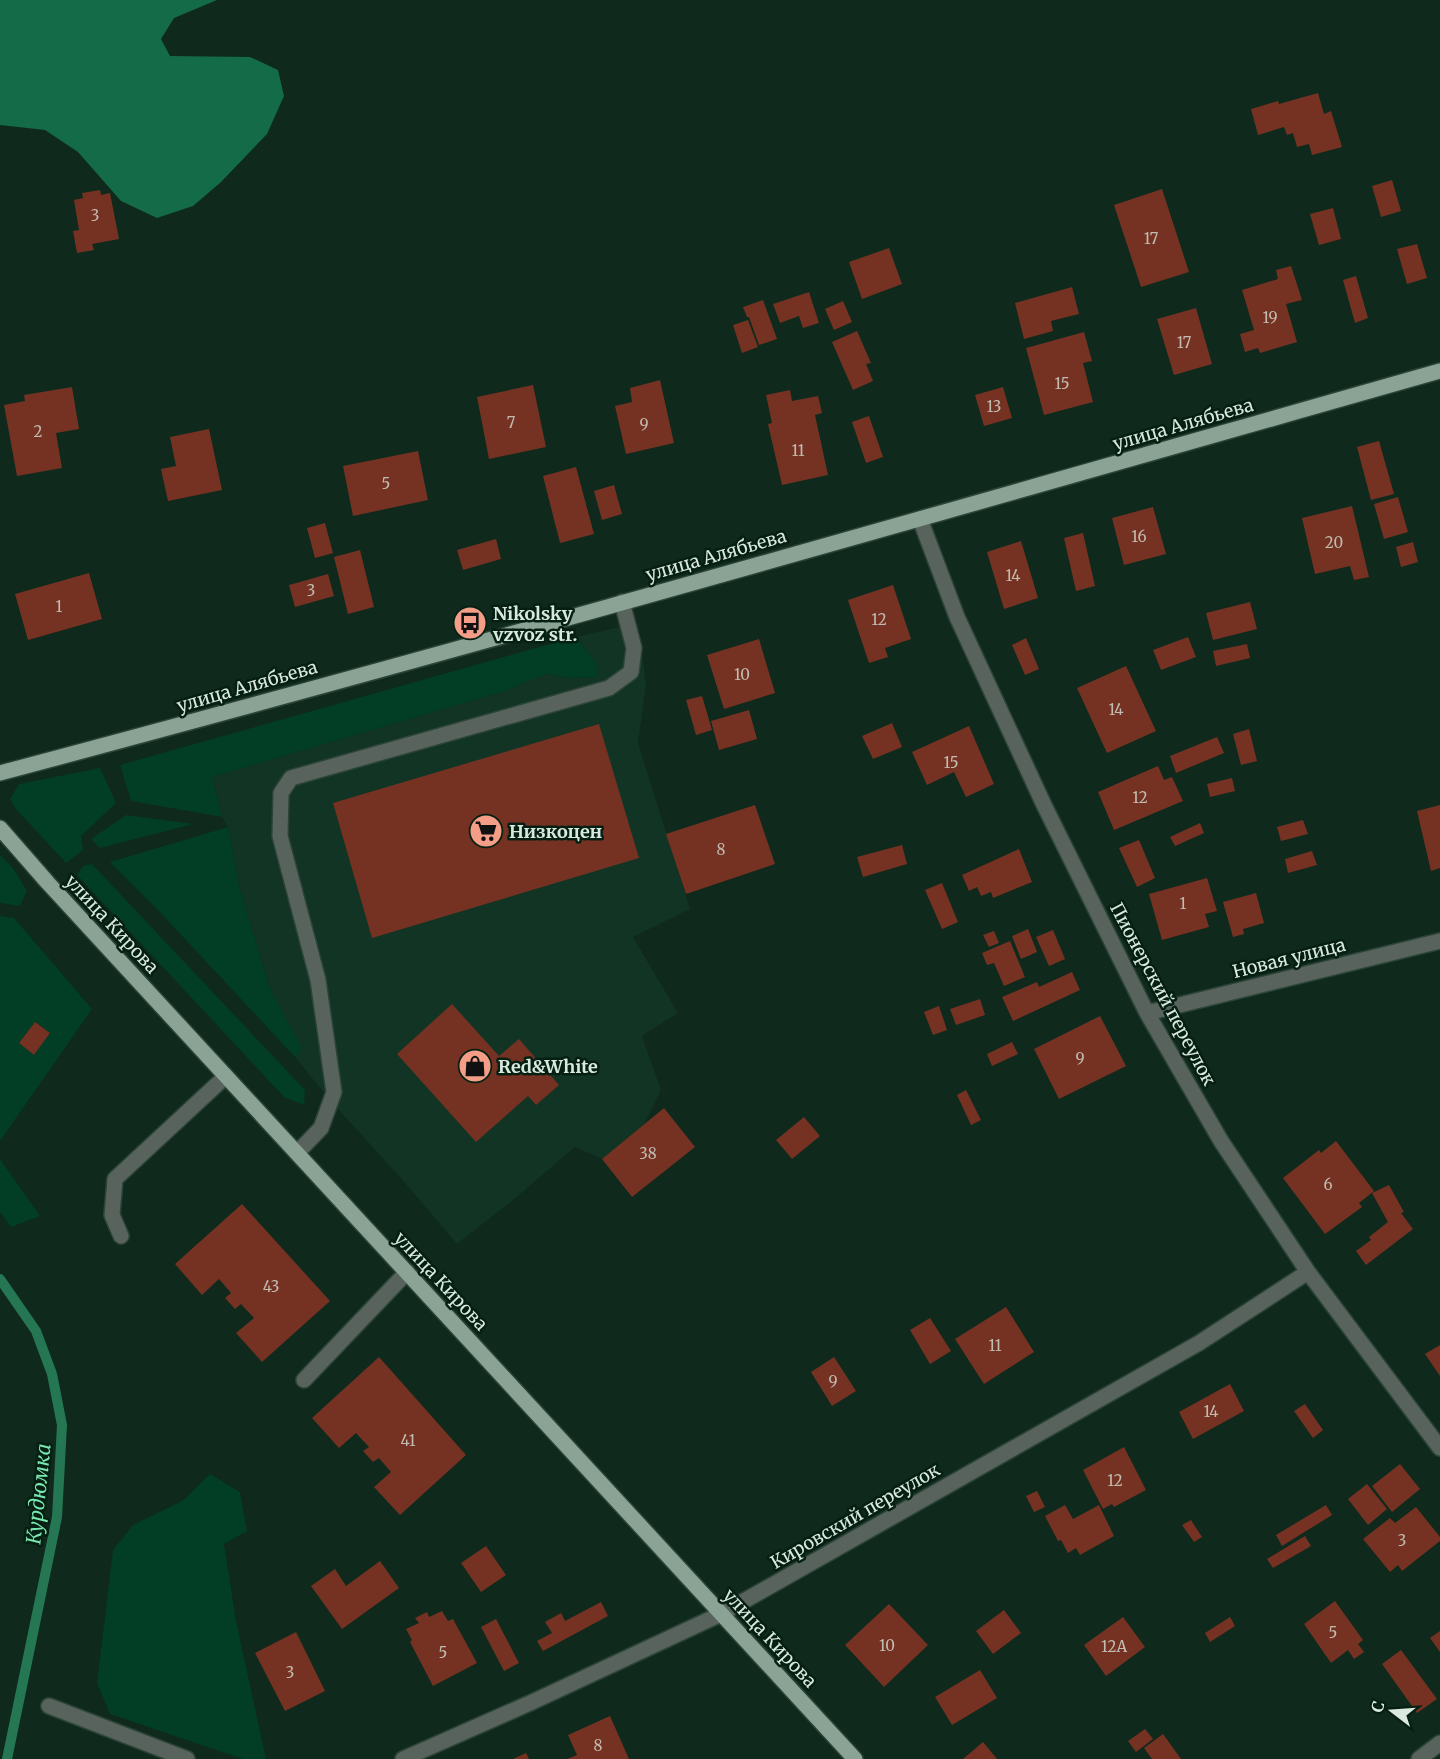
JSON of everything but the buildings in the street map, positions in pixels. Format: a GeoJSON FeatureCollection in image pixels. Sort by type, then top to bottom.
{"type":"FeatureCollection","features":[{"type":"Feature","properties":{"kind":"main road","name":"улица Алябьева"},"geometry":{"type":"LineString","coordinates":[[0,772],[184,724],[1440,371]]}},
{"type":"Feature","properties":{"kind":"main road","name":"улица Кирова"},"geometry":{"type":"LineString","coordinates":[[0,828],[48,883],[855,1759]]}},
{"type":"Feature","properties":{"kind":"street","name":"Пионерский переулок"},"geometry":{"type":"LineString","coordinates":[[920,519],[957,617],[1039,795],[1148,1013],[1221,1141],[1308,1272],[1440,1448]]}},
{"type":"Feature","properties":{"kind":"street"},"geometry":{"type":"LineString","coordinates":[[297,1153],[321,1128],[334,1092],[318,980],[280,836],[281,793],[291,777],[609,688],[632,672],[634,648],[622,602]]}},
{"type":"Feature","properties":{"kind":"street","name":"Новая улица"},"geometry":{"type":"LineString","coordinates":[[1148,1013],[1440,941]]}},
{"type":"Feature","properties":{"kind":"street"},"geometry":{"type":"LineString","coordinates":[[121,1236],[112,1215],[115,1179],[226,1076]]}},
{"type":"Feature","properties":{"kind":"street"},"geometry":{"type":"LineString","coordinates":[[304,1380],[407,1272]]}},
{"type":"Feature","properties":{"kind":"street","name":"Кировский переулок"},"geometry":{"type":"LineString","coordinates":[[403,1759],[721,1614],[1200,1343],[1308,1272]]}},
{"type":"Feature","properties":{"kind":"street"},"geometry":{"type":"LineString","coordinates":[[49,1706],[187,1759]]}},
{"type":"Feature","properties":{"kind":"street"},"geometry":{"type":"LineString","coordinates":[[1419,1759],[1440,1743]]}},
{"type":"Feature","properties":{"kind":"shaded area"},"geometry":{"type":"Polygon","coordinates":[[[638,623],[646,685],[638,743],[690,909],[633,937],[678,1013],[642,1036],[661,1090],[643,1126],[602,1159],[575,1147],[457,1244],[335,1106],[295,1057],[301,1049],[269,986],[239,886],[228,827],[222,817],[212,777],[505,691],[546,674],[570,678],[598,677],[596,662],[575,637],[638,623]]]}},
{"type":"Feature","properties":{"kind":"shaded area"},"geometry":{"type":"Polygon","coordinates":[[[575,637],[596,662],[598,677],[570,678],[546,674],[505,691],[212,777],[222,817],[131,801],[120,765],[575,637]]]}},
{"type":"Feature","properties":{"kind":"shaded area"},"geometry":{"type":"Polygon","coordinates":[[[100,768],[116,803],[81,836],[83,850],[66,863],[15,808],[10,799],[19,784],[100,768]]]}},
{"type":"Feature","properties":{"kind":"shaded area"},"geometry":{"type":"Polygon","coordinates":[[[126,815],[193,824],[100,848],[91,839],[126,815]]]}},
{"type":"Feature","properties":{"kind":"shaded area"},"geometry":{"type":"Polygon","coordinates":[[[228,827],[239,886],[269,986],[302,1049],[295,1057],[110,862],[228,827]]]}},
{"type":"Feature","properties":{"kind":"shaded area"},"geometry":{"type":"Polygon","coordinates":[[[0,855],[13,868],[27,891],[20,906],[0,903],[0,855]]]}},
{"type":"Feature","properties":{"kind":"shaded area"},"geometry":{"type":"Polygon","coordinates":[[[92,864],[305,1090],[304,1105],[284,1097],[77,875],[83,866],[92,864]]]}},
{"type":"Feature","properties":{"kind":"shaded area"},"geometry":{"type":"Polygon","coordinates":[[[0,916],[14,918],[92,1009],[0,1141],[0,916]],[[35,1022],[19,1043],[34,1055],[50,1033],[35,1022]]]}},
{"type":"Feature","properties":{"kind":"shaded area"},"geometry":{"type":"Polygon","coordinates":[[[0,1159],[40,1216],[11,1227],[0,1212],[0,1159]]]}},
{"type":"Feature","properties":{"kind":"shaded area"},"geometry":{"type":"Polygon","coordinates":[[[210,1474],[240,1492],[247,1531],[224,1544],[236,1621],[266,1759],[243,1759],[110,1714],[97,1683],[113,1550],[133,1525],[184,1500],[210,1474]]]}},
{"type":"Feature","properties":{"kind":"green space"},"geometry":{"type":"Polygon","coordinates":[[[0,0],[217,0],[174,18],[161,39],[170,56],[250,57],[278,70],[284,96],[267,134],[221,182],[193,206],[157,218],[121,201],[78,152],[45,130],[0,125],[0,0]]]}},
{"type":"Feature","properties":{"kind":"waterway","name":"Курдюмка"},"geometry":{"type":"LineString","coordinates":[[0,1279],[36,1331],[52,1374],[62,1425],[57,1517],[7,1759]]}},
{"type":"Feature","properties":{"kind":"place","name":"Nikolsky vzvoz str."},"geometry":{"type":"Point","coordinates":[470,623]}},
{"type":"Feature","properties":{"kind":"place","name":"Низкоцен"},"geometry":{"type":"Point","coordinates":[486,831]}},
{"type":"Feature","properties":{"kind":"place","name":"Red&White"},"geometry":{"type":"Point","coordinates":[475,1066]}}]}
